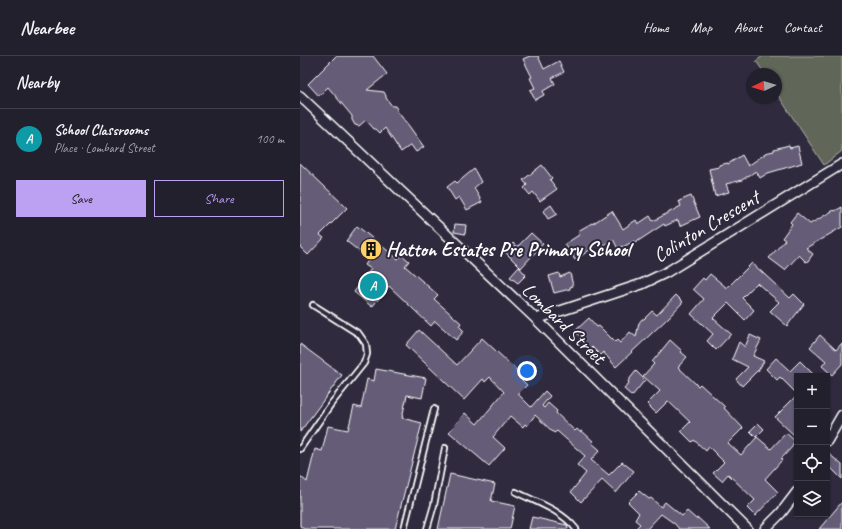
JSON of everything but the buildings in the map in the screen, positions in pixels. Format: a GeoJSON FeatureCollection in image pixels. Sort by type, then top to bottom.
{"type":"FeatureCollection","features":[{"type":"Feature","properties":{"kind":"street","name":"Lombard Street"},"geometry":{"type":"LineString","coordinates":[[300,96],[536,319],[747,529]]}},
{"type":"Feature","properties":{"kind":"street","name":"Colinton Crescent"},"geometry":{"type":"LineString","coordinates":[[536,319],[642,284],[667,272],[842,164]]}},
{"type":"Feature","properties":{"kind":"street"},"geometry":{"type":"LineString","coordinates":[[830,436],[842,415]]}},
{"type":"Feature","properties":{"kind":"street"},"geometry":{"type":"LineString","coordinates":[[765,529],[781,513],[794,496]]}},
{"type":"Feature","properties":{"kind":"lane"},"geometry":{"type":"LineString","coordinates":[[300,449],[331,404],[364,363],[367,354],[366,344],[359,334],[313,305]]}},
{"type":"Feature","properties":{"kind":"lane"},"geometry":{"type":"LineString","coordinates":[[404,529],[434,409]]}},
{"type":"Feature","properties":{"kind":"lane"},"geometry":{"type":"LineString","coordinates":[[427,529],[434,505],[446,448]]}},
{"type":"Feature","properties":{"kind":"lane"},"geometry":{"type":"LineString","coordinates":[[516,492],[552,509],[572,524],[576,529]]}},
{"type":"Feature","properties":{"kind":"green space"},"geometry":{"type":"Polygon","coordinates":[[[763,56],[842,56],[842,151],[824,165],[782,101],[782,68],[761,68],[756,61],[763,56]]]}},
{"type":"Feature","properties":{"kind":"place","name":"Hatton Estates Pre Primary School"},"geometry":{"type":"Point","coordinates":[371,249]}},
{"type":"Feature","properties":{"kind":"place","name":"School Classrooms"},"geometry":{"type":"Point","coordinates":[373,286]}}]}
